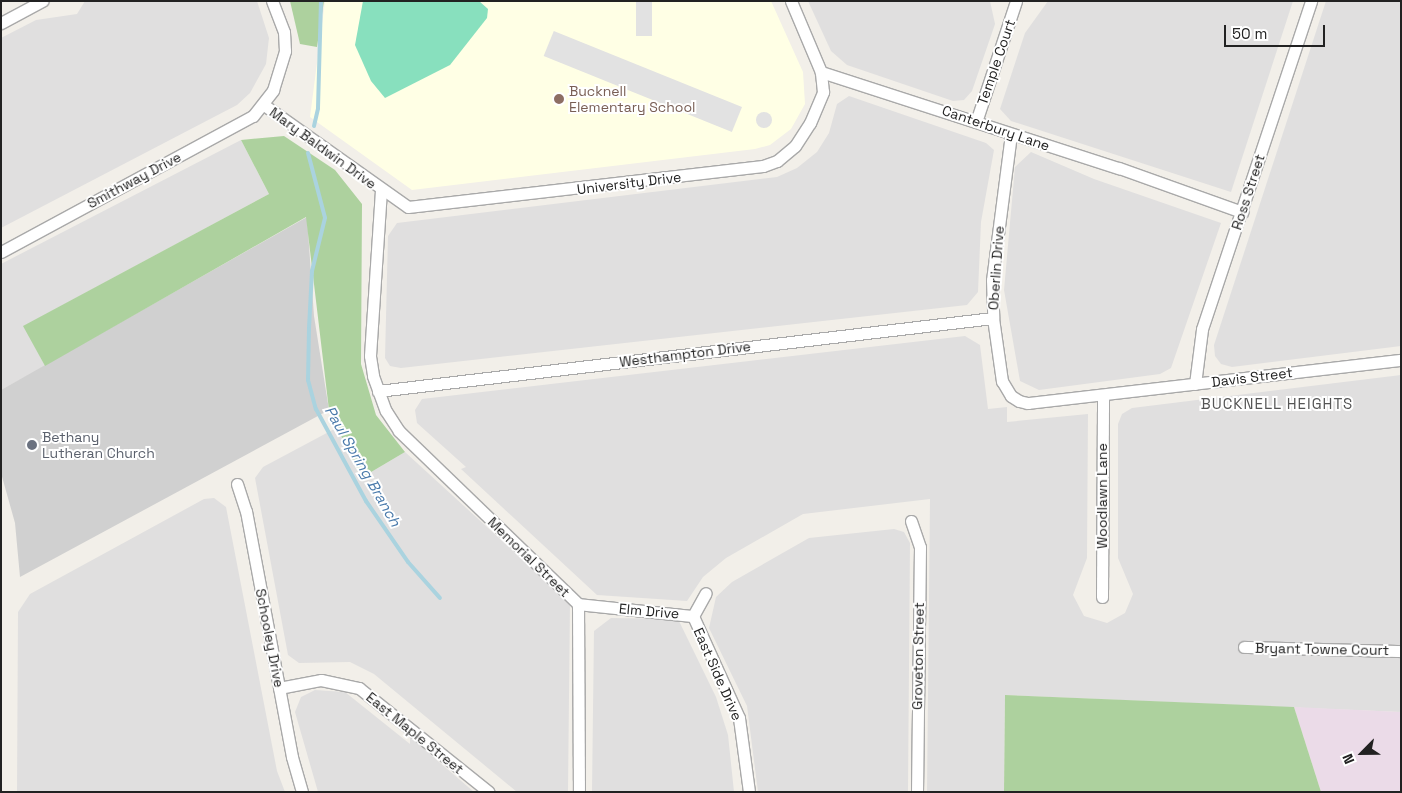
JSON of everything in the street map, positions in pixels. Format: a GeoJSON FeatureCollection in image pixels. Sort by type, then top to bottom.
{"type":"FeatureCollection","features":[{"type":"Feature","properties":{"kind":"street"},"geometry":{"type":"LineString","coordinates":[[1,23],[42,1]]}},
{"type":"Feature","properties":{"kind":"street","name":"Mary Baldwin Drive"},"geometry":{"type":"LineString","coordinates":[[272,1],[284,32],[285,51],[280,75],[264,105],[381,190],[370,356],[378,391]]}},
{"type":"Feature","properties":{"kind":"street"},"geometry":{"type":"LineString","coordinates":[[792,1],[821,72]]}},
{"type":"Feature","properties":{"kind":"street","name":"Temple Court"},"geometry":{"type":"LineString","coordinates":[[976,122],[1016,1]]}},
{"type":"Feature","properties":{"kind":"street","name":"Ross Street"},"geometry":{"type":"LineString","coordinates":[[1195,384],[1202,329],[1311,1]]}},
{"type":"Feature","properties":{"kind":"street","name":"Canterbury Lane"},"geometry":{"type":"LineString","coordinates":[[821,72],[1242,212]]}},
{"type":"Feature","properties":{"kind":"street","name":"University Drive"},"geometry":{"type":"LineString","coordinates":[[381,190],[401,205],[415,207],[763,166],[787,154],[802,137],[823,92],[821,72]]}},
{"type":"Feature","properties":{"kind":"street","name":"Smithway Drive"},"geometry":{"type":"LineString","coordinates":[[1,252],[238,126],[264,105]]}},
{"type":"Feature","properties":{"kind":"street","name":"Oberlin Drive"},"geometry":{"type":"LineString","coordinates":[[1011,134],[992,280],[993,318],[1002,381],[1011,396],[1028,403],[1103,395]]}},
{"type":"Feature","properties":{"kind":"street","name":"Westhampton Drive"},"geometry":{"type":"LineString","coordinates":[[378,391],[993,318]]}},
{"type":"Feature","properties":{"kind":"street","name":"Davis Street"},"geometry":{"type":"LineString","coordinates":[[1103,395],[1401,360]]}},
{"type":"Feature","properties":{"kind":"street","name":"Memorial Street"},"geometry":{"type":"LineString","coordinates":[[378,391],[399,431],[578,604],[579,792]]}},
{"type":"Feature","properties":{"kind":"street","name":"Woodlawn Lane"},"geometry":{"type":"LineString","coordinates":[[1102,598],[1103,395]]}},
{"type":"Feature","properties":{"kind":"street","name":"Schooley Drive"},"geometry":{"type":"LineString","coordinates":[[237,484],[246,511],[279,688],[302,792]]}},
{"type":"Feature","properties":{"kind":"street","name":"Groveton Street"},"geometry":{"type":"LineString","coordinates":[[911,521],[920,547],[917,792]]}},
{"type":"Feature","properties":{"kind":"street","name":"Elm Drive"},"geometry":{"type":"LineString","coordinates":[[578,604],[692,616],[706,593]]}},
{"type":"Feature","properties":{"kind":"street","name":"East Side Drive"},"geometry":{"type":"LineString","coordinates":[[692,616],[738,718],[749,792]]}},
{"type":"Feature","properties":{"kind":"street","name":"Bryant Towne Court"},"geometry":{"type":"LineString","coordinates":[[1244,647],[1401,651]]}},
{"type":"Feature","properties":{"kind":"street","name":"East Maple Street"},"geometry":{"type":"LineString","coordinates":[[279,688],[321,680],[359,688],[489,792]]}},
{"type":"Feature","properties":{"kind":"shaded area"},"geometry":{"type":"Polygon","coordinates":[[[85,1],[257,1],[269,38],[266,64],[250,93],[237,105],[1,228],[1,38],[36,20],[77,14],[85,1]]]}},
{"type":"Feature","properties":{"kind":"shaded area","name":"Bucknell Elementary School"},"geometry":{"type":"Polygon","coordinates":[[[325,1],[771,1],[803,72],[805,104],[791,129],[770,145],[755,149],[412,190],[310,117],[325,1]]]}},
{"type":"Feature","properties":{"kind":"shaded area"},"geometry":{"type":"Polygon","coordinates":[[[636,1],[652,1],[652,36],[636,36],[636,1]]]}},
{"type":"Feature","properties":{"kind":"shaded area"},"geometry":{"type":"Polygon","coordinates":[[[808,1],[990,1],[995,24],[972,91],[964,100],[953,101],[847,65],[831,51],[808,1]]]}},
{"type":"Feature","properties":{"kind":"shaded area"},"geometry":{"type":"Polygon","coordinates":[[[1048,1],[1293,1],[1231,192],[1011,121],[1000,109],[1025,33],[1048,1]]]}},
{"type":"Feature","properties":{"kind":"shaded area"},"geometry":{"type":"Polygon","coordinates":[[[1326,1],[1401,1],[1401,346],[1232,367],[1221,364],[1215,356],[1214,345],[1326,1]]]}},
{"type":"Feature","properties":{"kind":"shaded area"},"geometry":{"type":"Polygon","coordinates":[[[554,31],[742,107],[732,132],[544,56],[554,31]]]}},
{"type":"Feature","properties":{"kind":"shaded area"},"geometry":{"type":"Polygon","coordinates":[[[849,96],[986,143],[994,150],[981,222],[978,292],[967,305],[401,368],[390,366],[385,358],[388,236],[397,223],[777,177],[797,168],[817,152],[829,133],[837,104],[849,96]]]}},
{"type":"Feature","properties":{"kind":"shaded area"},"geometry":{"type":"Polygon","coordinates":[[[761,112],[767,112],[772,117],[770,126],[761,128],[756,123],[756,117],[761,112]]]}},
{"type":"Feature","properties":{"kind":"shaded area"},"geometry":{"type":"Polygon","coordinates":[[[241,140],[269,194],[24,326],[45,366],[1,390],[1,264],[241,140]]]}},
{"type":"Feature","properties":{"kind":"shaded area"},"geometry":{"type":"Polygon","coordinates":[[[1031,152],[1094,179],[1221,223],[1171,368],[1160,374],[1039,390],[1020,381],[1004,290],[1015,167],[1031,152]]]}},
{"type":"Feature","properties":{"kind":"shaded area"},"geometry":{"type":"Polygon","coordinates":[[[307,217],[314,316],[329,410],[20,577],[15,523],[1,473],[1,390],[307,217]]]}},
{"type":"Feature","properties":{"kind":"shaded area"},"geometry":{"type":"Polygon","coordinates":[[[965,336],[980,345],[988,409],[1007,407],[1007,422],[1088,414],[1087,558],[1073,595],[1084,616],[1107,623],[1125,613],[1133,594],[1118,558],[1118,424],[1122,414],[1132,408],[1401,375],[1401,712],[1005,695],[1004,792],[927,792],[930,499],[803,514],[726,558],[703,577],[687,601],[597,595],[461,469],[466,467],[417,423],[415,410],[422,399],[965,336]]]}},
{"type":"Feature","properties":{"kind":"shaded area"},"geometry":{"type":"Polygon","coordinates":[[[338,427],[361,478],[405,452],[570,603],[568,792],[517,792],[374,674],[350,662],[299,663],[288,655],[255,478],[263,467],[338,427]]]}},
{"type":"Feature","properties":{"kind":"shaded area"},"geometry":{"type":"Polygon","coordinates":[[[214,498],[226,507],[277,771],[285,792],[17,792],[18,612],[30,594],[204,499],[214,498]]]}},
{"type":"Feature","properties":{"kind":"shaded area"},"geometry":{"type":"Polygon","coordinates":[[[894,529],[904,532],[910,543],[908,792],[758,792],[747,706],[709,628],[716,597],[732,582],[809,538],[894,529]]]}},
{"type":"Feature","properties":{"kind":"shaded area"},"geometry":{"type":"Polygon","coordinates":[[[611,618],[678,619],[716,697],[728,735],[734,792],[592,792],[594,631],[611,618]]]}},
{"type":"Feature","properties":{"kind":"shaded area"},"geometry":{"type":"Polygon","coordinates":[[[315,690],[345,692],[410,744],[410,737],[474,792],[318,792],[295,712],[301,697],[315,690]]]}},
{"type":"Feature","properties":{"kind":"shaded area"},"geometry":{"type":"Polygon","coordinates":[[[1294,707],[1401,712],[1401,792],[1321,792],[1294,707]]]}},
{"type":"Feature","properties":{"kind":"green space"},"geometry":{"type":"Polygon","coordinates":[[[290,1],[324,1],[317,47],[300,44],[290,1]]]}},
{"type":"Feature","properties":{"kind":"green space"},"geometry":{"type":"Polygon","coordinates":[[[363,1],[479,1],[488,9],[487,18],[450,65],[385,98],[371,81],[355,45],[363,1]]]}},
{"type":"Feature","properties":{"kind":"green space"},"geometry":{"type":"Polygon","coordinates":[[[284,136],[335,170],[362,204],[361,364],[376,415],[405,452],[361,478],[329,410],[306,217],[45,366],[23,326],[269,194],[241,140],[284,136]]]}},
{"type":"Feature","properties":{"kind":"green space"},"geometry":{"type":"Polygon","coordinates":[[[1005,695],[1294,707],[1321,792],[1004,792],[1005,695]]]}},
{"type":"Feature","properties":{"kind":"waterway","name":"Paul Spring Branch"},"geometry":{"type":"LineString","coordinates":[[314,126],[318,108],[321,1]]}},
{"type":"Feature","properties":{"kind":"waterway","name":"Paul Spring Branch"},"geometry":{"type":"LineString","coordinates":[[308,153],[325,218],[312,271],[309,329],[308,380],[316,409],[366,501],[408,562],[440,598]]}},
{"type":"Feature","properties":{"kind":"place","name":"Bucknell Elementary School"},"geometry":{"type":"Point","coordinates":[559,99]}},
{"type":"Feature","properties":{"kind":"place","name":"Bethany Lutheran Church"},"geometry":{"type":"Point","coordinates":[32,445]}},
{"type":"Feature","properties":{"kind":"district","name":"BUCKNELL HEIGHTS"},"geometry":{"type":"Point","coordinates":[1277,404]}}]}
